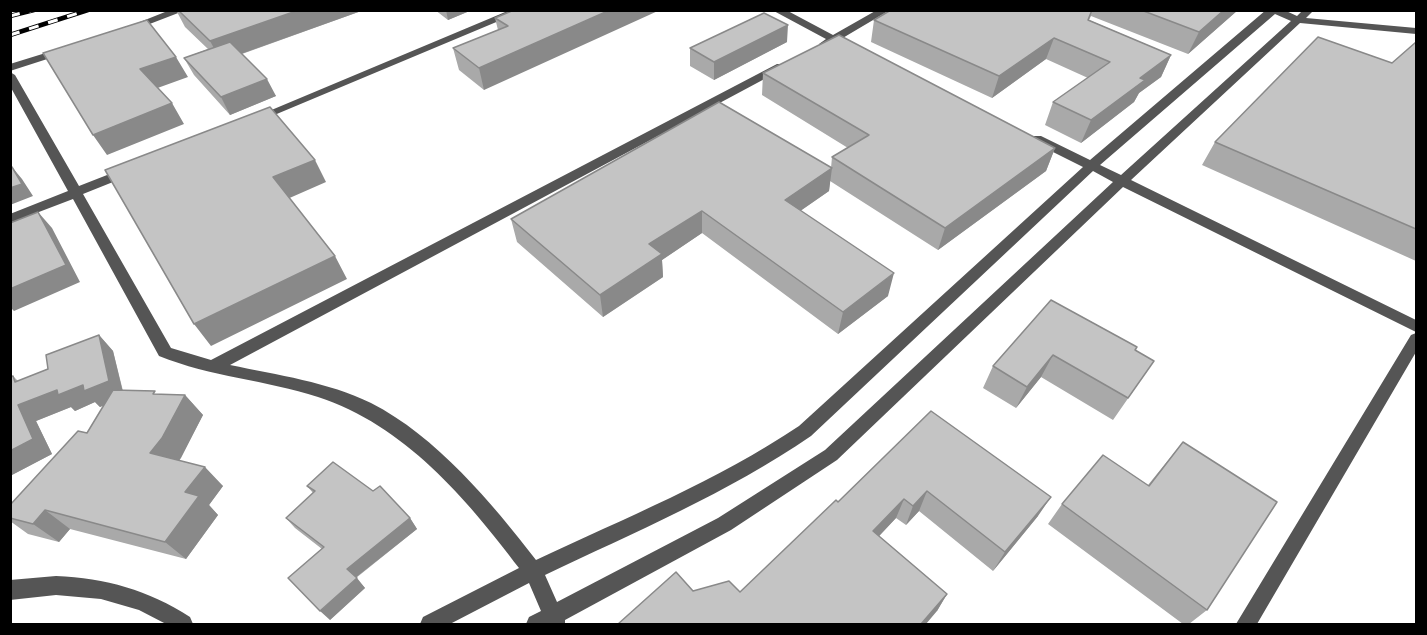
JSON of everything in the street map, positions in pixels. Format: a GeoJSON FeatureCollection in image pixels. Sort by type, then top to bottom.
{"type":"FeatureCollection","features":[{"type":"Feature","properties":{"kind":"lane"},"geometry":{"type":"LineString","coordinates":[[124,30],[181,10]]}},
{"type":"Feature","properties":{"kind":"lane"},"geometry":{"type":"LineString","coordinates":[[243,124],[520,10]]}},
{"type":"Feature","properties":{"kind":"lane"},"geometry":{"type":"LineString","coordinates":[[777,10],[855,49]]}},
{"type":"Feature","properties":{"kind":"lane"},"geometry":{"type":"LineString","coordinates":[[813,50],[885,10]]}},
{"type":"Feature","properties":{"kind":"lane"},"geometry":{"type":"LineString","coordinates":[[430,624],[533,571],[750,467],[805,431],[1091,166],[1273,10],[1416,31]]}},
{"type":"Feature","properties":{"kind":"lane"},"geometry":{"type":"LineString","coordinates":[[536,624],[555,620],[746,512],[785,489],[831,455],[1123,180],[1303,15]]}},
{"type":"Feature","properties":{"kind":"lane"},"geometry":{"type":"LineString","coordinates":[[10,68],[79,45]]}},
{"type":"Feature","properties":{"kind":"lane"},"geometry":{"type":"LineString","coordinates":[[213,366],[792,61]]}},
{"type":"Feature","properties":{"kind":"lane"},"geometry":{"type":"LineString","coordinates":[[10,75],[165,352],[177,358],[318,390],[364,408],[403,431],[468,493],[500,528],[533,571],[555,620]]}},
{"type":"Feature","properties":{"kind":"lane"},"geometry":{"type":"LineString","coordinates":[[1027,134],[1416,326]]}},
{"type":"Feature","properties":{"kind":"lane"},"geometry":{"type":"LineString","coordinates":[[10,219],[143,166]]}},
{"type":"Feature","properties":{"kind":"lane"},"geometry":{"type":"LineString","coordinates":[[1246,624],[1416,339]]}},
{"type":"Feature","properties":{"kind":"lane"},"geometry":{"type":"LineString","coordinates":[[10,590],[58,585],[116,592],[150,604],[183,624]]}},
{"type":"Feature","properties":{"kind":"building"},"geometry":{"type":"Polygon","coordinates":[[[178,10],[299,10],[210,41],[178,10]]]}},
{"type":"Feature","properties":{"kind":"building"},"geometry":{"type":"Polygon","coordinates":[[[514,10],[610,10],[479,68],[453,48],[508,26],[495,18],[514,10]]]}},
{"type":"Feature","properties":{"kind":"building"},"geometry":{"type":"Polygon","coordinates":[[[891,10],[1092,10],[1088,20],[1171,55],[1140,78],[1145,80],[1091,120],[1053,102],[1110,62],[1054,38],[999,76],[874,20],[891,10]]]}},
{"type":"Feature","properties":{"kind":"building"},"geometry":{"type":"Polygon","coordinates":[[[1141,10],[1224,10],[1199,32],[1141,10]]]}},
{"type":"Feature","properties":{"kind":"building"},"geometry":{"type":"Polygon","coordinates":[[[764,13],[788,25],[714,62],[690,48],[764,13]]]}},
{"type":"Feature","properties":{"kind":"building"},"geometry":{"type":"Polygon","coordinates":[[[147,20],[176,57],[140,69],[172,103],[93,135],[43,53],[147,20]]]}},
{"type":"Feature","properties":{"kind":"building"},"geometry":{"type":"Polygon","coordinates":[[[839,35],[1055,148],[945,228],[832,157],[869,135],[763,73],[839,35]]]}},
{"type":"Feature","properties":{"kind":"building"},"geometry":{"type":"Polygon","coordinates":[[[1318,37],[1392,63],[1416,42],[1416,229],[1215,142],[1318,37]]]}},
{"type":"Feature","properties":{"kind":"building"},"geometry":{"type":"Polygon","coordinates":[[[230,42],[267,79],[221,97],[184,58],[230,42]]]}},
{"type":"Feature","properties":{"kind":"building"},"geometry":{"type":"Polygon","coordinates":[[[719,102],[832,168],[785,200],[894,273],[843,312],[702,211],[649,244],[662,254],[600,295],[511,219],[719,102]]]}},
{"type":"Feature","properties":{"kind":"building"},"geometry":{"type":"Polygon","coordinates":[[[270,107],[315,160],[273,177],[335,256],[194,324],[105,170],[270,107]]]}},
{"type":"Feature","properties":{"kind":"building"},"geometry":{"type":"Polygon","coordinates":[[[12,167],[22,184],[10,188],[10,168],[12,167]]]}},
{"type":"Feature","properties":{"kind":"building"},"geometry":{"type":"Polygon","coordinates":[[[38,212],[66,265],[10,289],[10,223],[38,212]]]}},
{"type":"Feature","properties":{"kind":"building"},"geometry":{"type":"Polygon","coordinates":[[[1051,300],[1137,347],[1135,350],[1154,361],[1128,398],[1053,355],[1027,387],[993,366],[1051,300]]]}},
{"type":"Feature","properties":{"kind":"building"},"geometry":{"type":"Polygon","coordinates":[[[99,335],[109,381],[84,391],[83,385],[58,395],[57,390],[18,405],[33,439],[10,451],[10,377],[13,376],[15,382],[48,369],[46,355],[99,335]]]}},
{"type":"Feature","properties":{"kind":"building"},"geometry":{"type":"Polygon","coordinates":[[[113,390],[155,391],[153,394],[185,395],[162,438],[150,453],[205,467],[185,492],[199,496],[165,542],[45,510],[33,524],[10,518],[10,505],[78,431],[87,433],[113,390]]]}},
{"type":"Feature","properties":{"kind":"building"},"geometry":{"type":"Polygon","coordinates":[[[931,411],[1051,497],[1005,552],[927,491],[913,506],[904,499],[873,531],[947,594],[921,624],[618,624],[676,572],[693,591],[729,581],[740,592],[836,500],[838,502],[931,411]]]}},
{"type":"Feature","properties":{"kind":"building"},"geometry":{"type":"Polygon","coordinates":[[[1183,442],[1277,502],[1207,610],[1062,504],[1103,455],[1149,486],[1183,442]]]}},
{"type":"Feature","properties":{"kind":"building"},"geometry":{"type":"Polygon","coordinates":[[[333,462],[373,491],[380,486],[410,518],[347,569],[357,578],[320,611],[288,578],[324,547],[286,518],[315,491],[307,486],[333,462]]]}},
{"type":"Feature","properties":{"kind":"railway"},"geometry":{"type":"LineString","coordinates":[[10,16],[34,10]]}},
{"type":"Feature","properties":{"kind":"railway"},"geometry":{"type":"LineString","coordinates":[[10,35],[88,10]]}}]}
